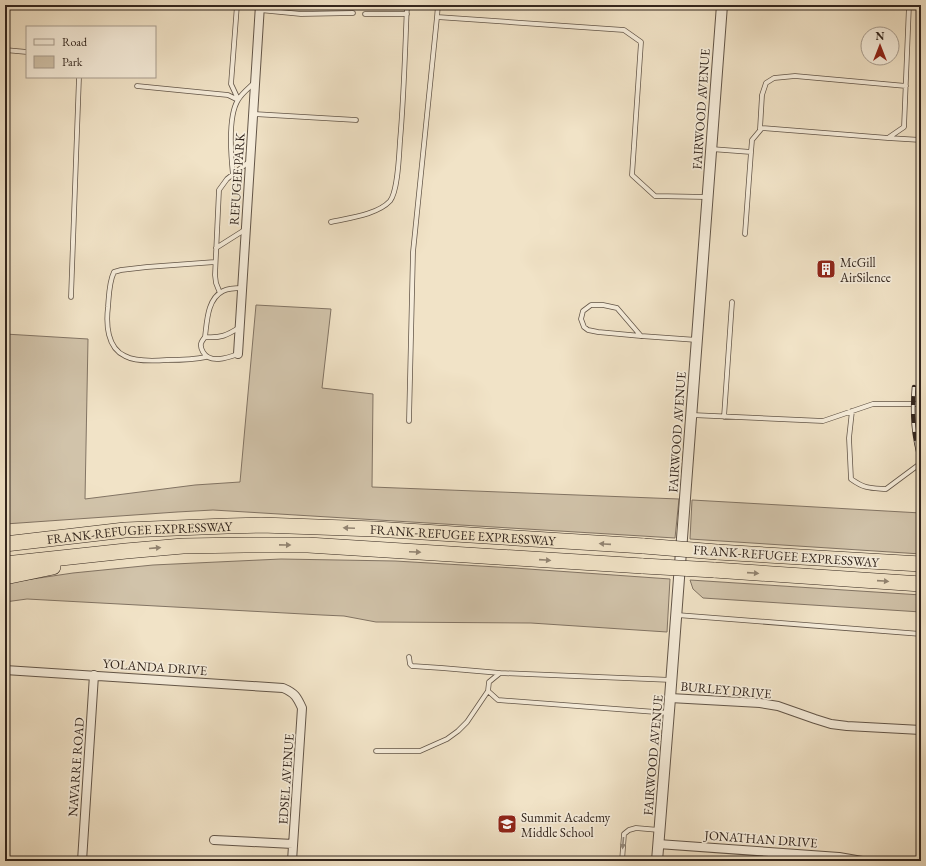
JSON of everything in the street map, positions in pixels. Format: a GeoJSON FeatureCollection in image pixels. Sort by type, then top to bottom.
{"type":"FeatureCollection","features":[{"type":"Feature","properties":{"kind":"highway","name":"FRANK-REFUGEE EXPRESSWAY"},"geometry":{"type":"LineString","coordinates":[[5,544],[124,530],[261,525],[375,529],[921,564]]}},
{"type":"Feature","properties":{"kind":"highway"},"geometry":{"type":"LineString","coordinates":[[5,534],[124,530]]}},
{"type":"Feature","properties":{"kind":"highway","name":"FRANK-REFUGEE EXPRESSWAY"},"geometry":{"type":"LineString","coordinates":[[5,564],[183,546],[308,546],[921,584]]}},
{"type":"Feature","properties":{"kind":"highway"},"geometry":{"type":"LineString","coordinates":[[5,577],[126,551]]}},
{"type":"Feature","properties":{"kind":"street","name":"FAIRWOOD AVENUE"},"geometry":{"type":"LineString","coordinates":[[657,861],[677,615],[722,5]]}},
{"type":"Feature","properties":{"kind":"street","name":"REFUGEE PARK"},"geometry":{"type":"LineString","coordinates":[[238,354],[260,8]]}},
{"type":"Feature","properties":{"kind":"street","name":"YOLANDA DRIVE"},"geometry":{"type":"LineString","coordinates":[[5,670],[283,688],[292,692],[298,699]]}},
{"type":"Feature","properties":{"kind":"street","name":"NAVARRE ROAD"},"geometry":{"type":"LineString","coordinates":[[82,861],[94,675]]}},
{"type":"Feature","properties":{"kind":"street","name":"BURLEY DRIVE"},"geometry":{"type":"LineString","coordinates":[[670,698],[760,703],[778,706],[816,719],[842,725],[921,730]]}},
{"type":"Feature","properties":{"kind":"street","name":"EDSEL AVENUE"},"geometry":{"type":"LineString","coordinates":[[292,861],[302,718],[302,708],[298,699]]}},
{"type":"Feature","properties":{"kind":"street"},"geometry":{"type":"LineString","coordinates":[[214,840],[293,844]]}},
{"type":"Feature","properties":{"kind":"street","name":"JONATHAN DRIVE"},"geometry":{"type":"LineString","coordinates":[[658,844],[813,858],[839,857],[862,861]]}},
{"type":"Feature","properties":{"kind":"lane"},"geometry":{"type":"LineString","coordinates":[[237,5],[231,84],[238,100]]}},
{"type":"Feature","properties":{"kind":"lane"},"geometry":{"type":"LineString","coordinates":[[330,222],[379,209],[392,197],[396,185],[400,149],[407,5]]}},
{"type":"Feature","properties":{"kind":"lane"},"geometry":{"type":"LineString","coordinates":[[409,421],[413,252],[438,5]]}},
{"type":"Feature","properties":{"kind":"lane"},"geometry":{"type":"LineString","coordinates":[[888,138],[904,127],[909,5]]}},
{"type":"Feature","properties":{"kind":"lane"},"geometry":{"type":"LineString","coordinates":[[260,8],[301,14],[353,13]]}},
{"type":"Feature","properties":{"kind":"lane"},"geometry":{"type":"LineString","coordinates":[[365,14],[407,14]]}},
{"type":"Feature","properties":{"kind":"lane"},"geometry":{"type":"LineString","coordinates":[[437,17],[624,30],[641,42],[632,175],[656,196],[708,197]]}},
{"type":"Feature","properties":{"kind":"lane"},"geometry":{"type":"LineString","coordinates":[[5,50],[26,52]]}},
{"type":"Feature","properties":{"kind":"lane"},"geometry":{"type":"LineString","coordinates":[[760,130],[762,95],[766,83],[774,78],[794,76],[906,86]]}},
{"type":"Feature","properties":{"kind":"lane"},"geometry":{"type":"LineString","coordinates":[[71,297],[79,78]]}},
{"type":"Feature","properties":{"kind":"lane"},"geometry":{"type":"LineString","coordinates":[[233,175],[231,122],[234,108],[244,91],[256,82]]}},
{"type":"Feature","properties":{"kind":"lane"},"geometry":{"type":"LineString","coordinates":[[137,86],[228,95],[238,100]]}},
{"type":"Feature","properties":{"kind":"lane"},"geometry":{"type":"LineString","coordinates":[[254,114],[356,120]]}},
{"type":"Feature","properties":{"kind":"lane"},"geometry":{"type":"LineString","coordinates":[[745,234],[752,140],[762,128],[921,140]]}},
{"type":"Feature","properties":{"kind":"lane"},"geometry":{"type":"LineString","coordinates":[[711,149],[751,152]]}},
{"type":"Feature","properties":{"kind":"lane"},"geometry":{"type":"LineString","coordinates":[[220,293],[216,283],[215,262],[219,190],[227,179],[250,160]]}},
{"type":"Feature","properties":{"kind":"lane"},"geometry":{"type":"LineString","coordinates":[[216,248],[246,229]]}},
{"type":"Feature","properties":{"kind":"lane"},"geometry":{"type":"LineString","coordinates":[[215,262],[146,267],[114,272],[111,278],[107,315],[108,333],[112,344],[119,352],[125,356],[150,361],[189,360],[206,357],[226,358],[238,354]]}},
{"type":"Feature","properties":{"kind":"lane"},"geometry":{"type":"LineString","coordinates":[[206,357],[200,346],[205,337],[210,306],[216,296],[223,291],[232,288],[242,288]]}},
{"type":"Feature","properties":{"kind":"lane"},"geometry":{"type":"LineString","coordinates":[[724,417],[732,302]]}},
{"type":"Feature","properties":{"kind":"lane"},"geometry":{"type":"LineString","coordinates":[[641,336],[617,308],[603,305],[591,305],[583,311],[581,319],[584,327],[588,330],[641,336],[697,340]]}},
{"type":"Feature","properties":{"kind":"lane"},"geometry":{"type":"LineString","coordinates":[[205,337],[215,338],[228,334],[240,327]]}},
{"type":"Feature","properties":{"kind":"lane"},"geometry":{"type":"LineString","coordinates":[[692,415],[823,421],[873,404],[921,404]]}},
{"type":"Feature","properties":{"kind":"lane"},"geometry":{"type":"LineString","coordinates":[[852,411],[849,438],[852,479],[861,486],[873,489],[886,489],[921,463]]}},
{"type":"Feature","properties":{"kind":"lane"},"geometry":{"type":"LineString","coordinates":[[677,615],[921,634]]}},
{"type":"Feature","properties":{"kind":"lane"},"geometry":{"type":"LineString","coordinates":[[409,656],[410,664],[412,666],[500,673],[672,680]]}},
{"type":"Feature","properties":{"kind":"lane"},"geometry":{"type":"LineString","coordinates":[[376,751],[420,751],[447,739],[467,722],[488,692],[489,682],[500,673]]}},
{"type":"Feature","properties":{"kind":"lane"},"geometry":{"type":"LineString","coordinates":[[488,692],[498,700],[669,713]]}},
{"type":"Feature","properties":{"kind":"lane"},"geometry":{"type":"LineString","coordinates":[[622,861],[624,834],[629,830],[636,828],[659,830]]}},
{"type":"Feature","properties":{"kind":"green space"},"geometry":{"type":"Polygon","coordinates":[[[256,305],[331,309],[322,388],[373,394],[372,487],[679,499],[675,538],[213,510],[5,524],[5,334],[88,339],[85,499],[195,485],[240,482],[256,305]]]}},
{"type":"Feature","properties":{"kind":"green space"},"geometry":{"type":"Polygon","coordinates":[[[692,500],[921,513],[921,554],[690,539],[692,500]]]}},
{"type":"Feature","properties":{"kind":"green space"},"geometry":{"type":"Polygon","coordinates":[[[281,559],[395,561],[670,579],[667,632],[531,623],[376,622],[344,616],[27,599],[5,602],[5,583],[73,573],[153,565],[281,559]]]}},
{"type":"Feature","properties":{"kind":"green space"},"geometry":{"type":"Polygon","coordinates":[[[690,580],[921,595],[921,612],[703,598],[693,589],[690,580]]]}},
{"type":"Feature","properties":{"kind":"railway"},"geometry":{"type":"LineString","coordinates":[[914,387],[914,425],[916,443],[921,462]]}},
{"type":"Feature","properties":{"kind":"place","name":"McGill AirSilence"},"geometry":{"type":"Point","coordinates":[826,269]}},
{"type":"Feature","properties":{"kind":"place","name":"Summit Academy Middle School"},"geometry":{"type":"Point","coordinates":[507,824]}}]}
